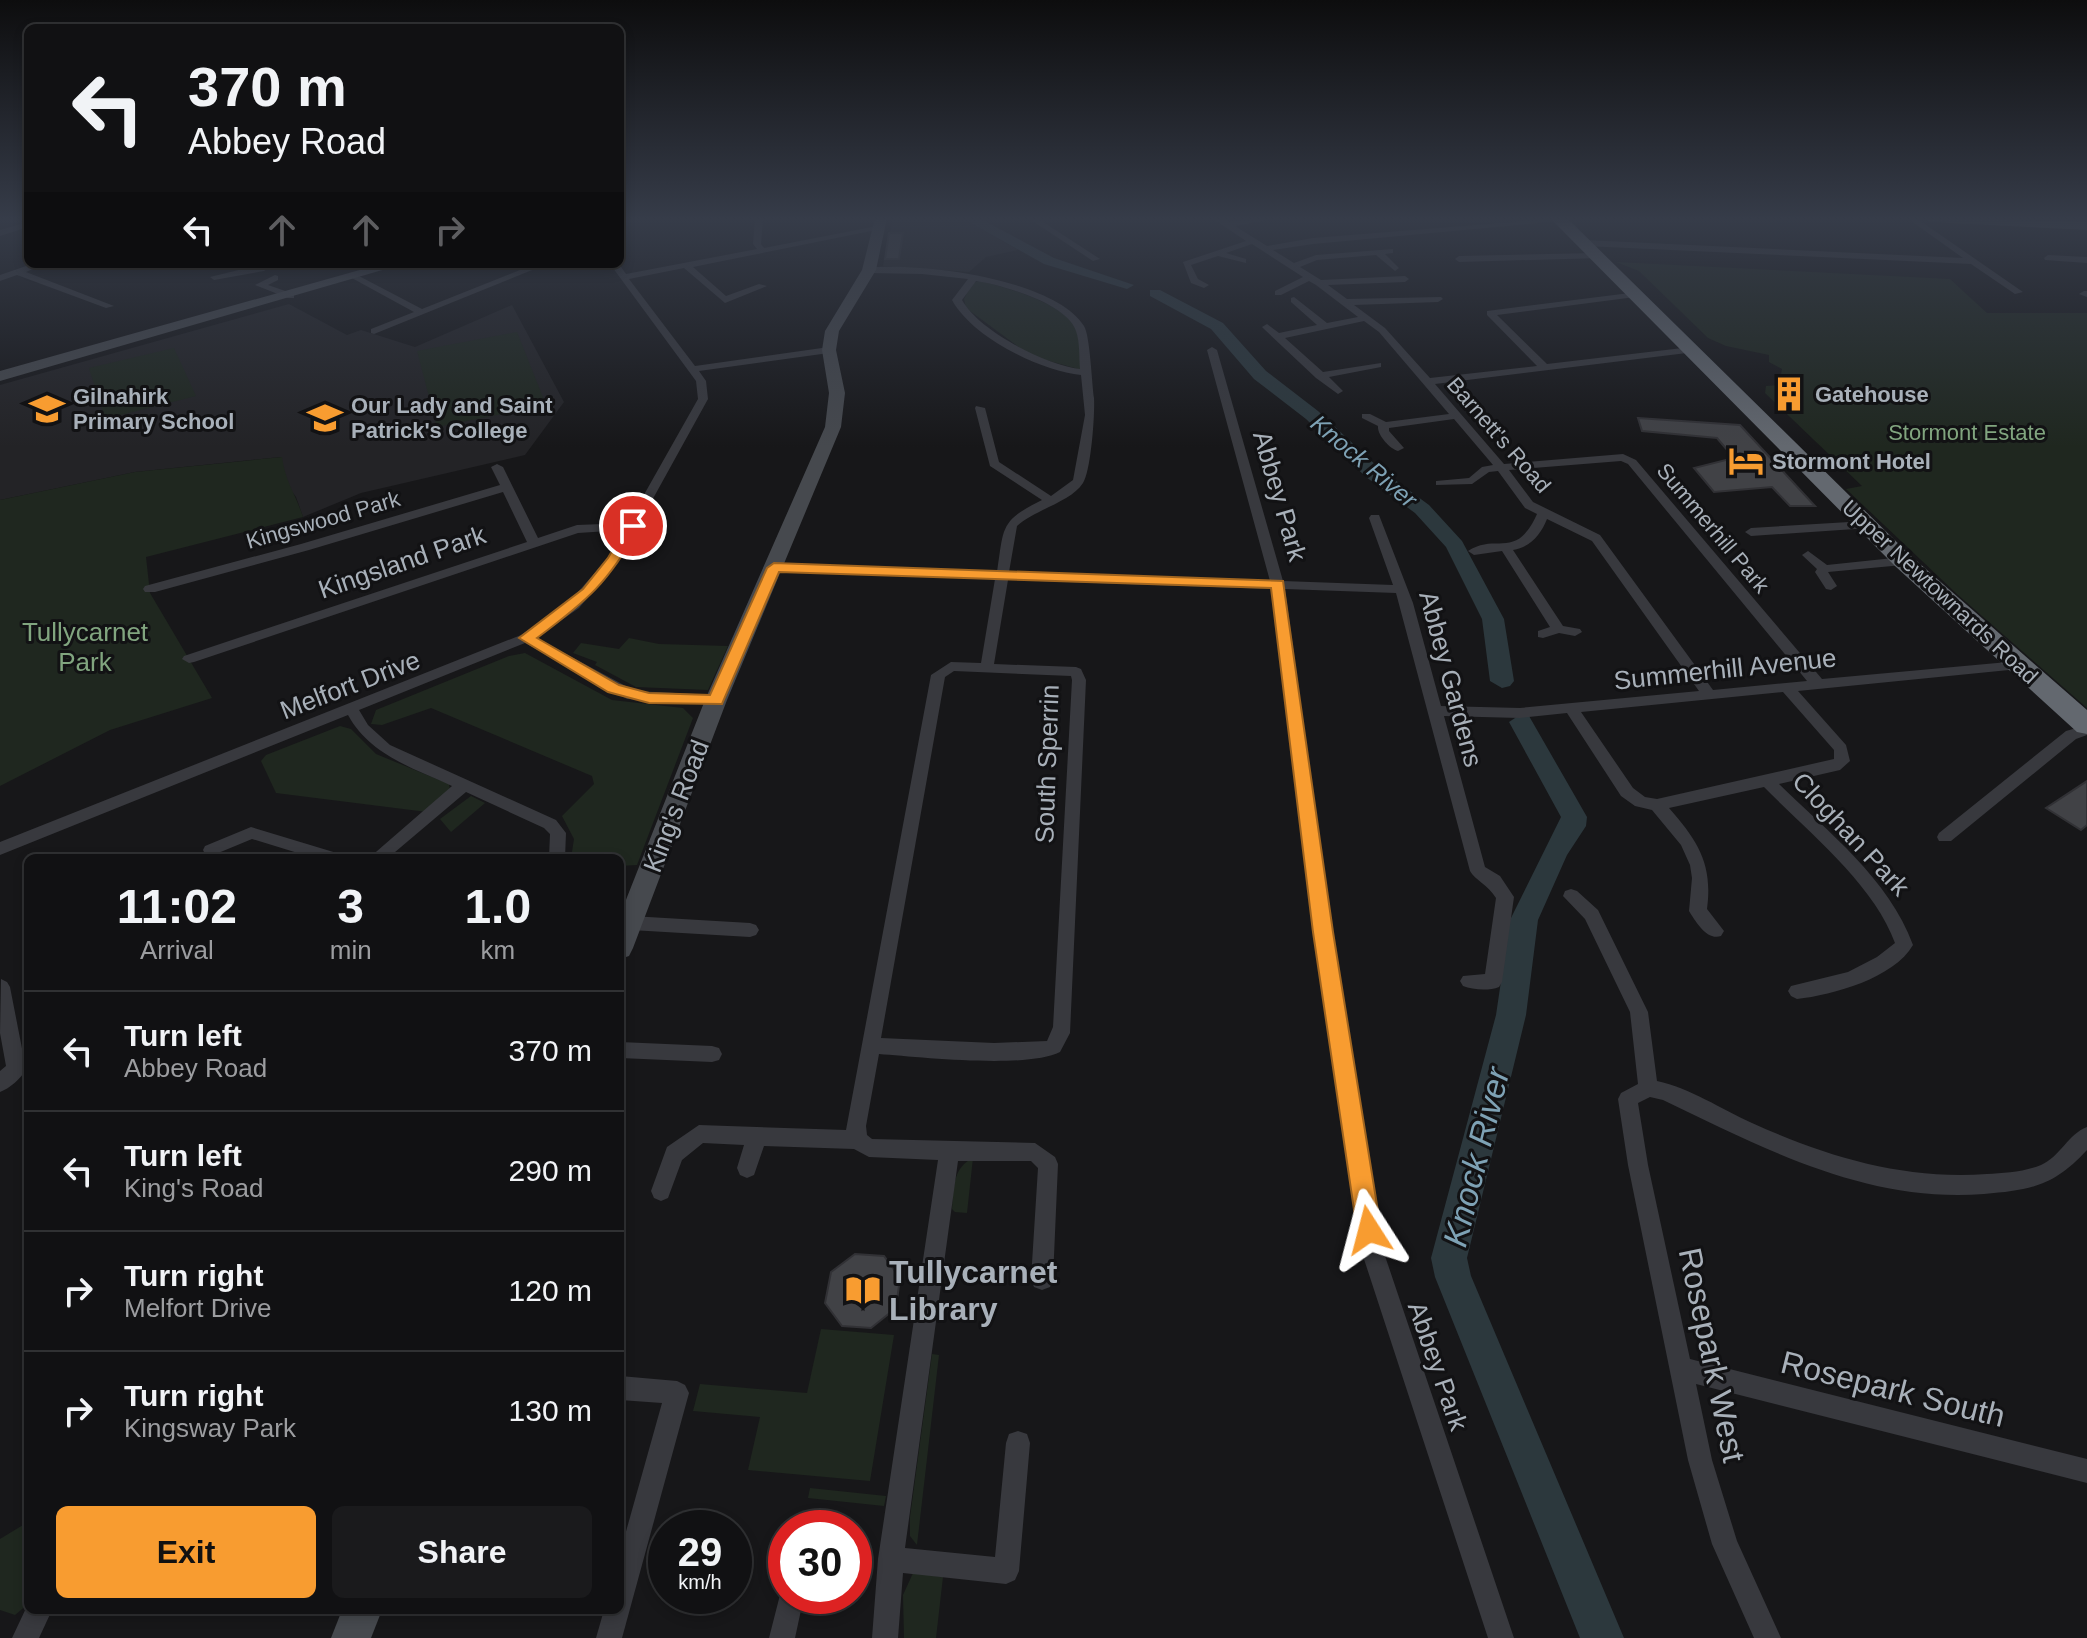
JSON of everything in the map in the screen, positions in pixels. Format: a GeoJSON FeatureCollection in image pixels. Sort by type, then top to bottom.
{"type":"FeatureCollection","features":[{"type":"Feature","properties":{"kind":"highway","name":"Upper Newtownards Road"},"geometry":{"type":"LineString","coordinates":[[1635,294],[1903,561],[2087,728]]}},
{"type":"Feature","properties":{"kind":"street"},"geometry":{"type":"LineString","coordinates":[[78,294],[109,306]]}},
{"type":"Feature","properties":{"kind":"street"},"geometry":{"type":"LineString","coordinates":[[287,294],[291,296]]}},
{"type":"Feature","properties":{"kind":"street"},"geometry":{"type":"LineString","coordinates":[[0,376],[296,294]]}},
{"type":"Feature","properties":{"kind":"street"},"geometry":{"type":"LineString","coordinates":[[387,294],[421,312]]}},
{"type":"Feature","properties":{"kind":"street"},"geometry":{"type":"LineString","coordinates":[[374,331],[466,294]]}},
{"type":"Feature","properties":{"kind":"street"},"geometry":{"type":"LineString","coordinates":[[637,294],[693,369],[829,350]]}},
{"type":"Feature","properties":{"kind":"street"},"geometry":{"type":"LineString","coordinates":[[719,294],[725,300],[740,294]]}},
{"type":"Feature","properties":{"kind":"street","name":"King's Road"},"geometry":{"type":"LineString","coordinates":[[624,939],[716,700],[835,421],[837,393],[829,350],[837,316],[852,294]]}},
{"type":"Feature","properties":{"kind":"street"},"geometry":{"type":"LineString","coordinates":[[958,294],[957,300],[963,311],[1026,358],[1061,370],[1086,373]]}},
{"type":"Feature","properties":{"kind":"street"},"geometry":{"type":"LineString","coordinates":[[987,666],[1000,575],[1011,525],[1024,512],[1073,488],[1079,481],[1090,415],[1084,338],[1075,320],[1029,294]]}},
{"type":"Feature","properties":{"kind":"street","name":"Barnett's Road"},"geometry":{"type":"LineString","coordinates":[[1334,294],[1382,330],[1501,467],[1529,505],[1543,514],[1586,530],[1596,538],[1710,696]]}},
{"type":"Feature","properties":{"kind":"street"},"geometry":{"type":"LineString","coordinates":[[1544,367],[1490,313],[1632,294]]}},
{"type":"Feature","properties":{"kind":"street"},"geometry":{"type":"LineString","coordinates":[[1345,302],[1438,299]]}},
{"type":"Feature","properties":{"kind":"street"},"geometry":{"type":"LineString","coordinates":[[1293,303],[1324,326]]}},
{"type":"Feature","properties":{"kind":"street"},"geometry":{"type":"LineString","coordinates":[[1278,336],[1367,318]]}},
{"type":"Feature","properties":{"kind":"street"},"geometry":{"type":"LineString","coordinates":[[1267,327],[1338,391]]}},
{"type":"Feature","properties":{"kind":"street","name":"Abbey Park"},"geometry":{"type":"LineString","coordinates":[[1212,350],[1277,584],[1321,919],[1373,1253],[1501,1638]]}},
{"type":"Feature","properties":{"kind":"street"},"geometry":{"type":"LineString","coordinates":[[1426,382],[1691,350]]}},
{"type":"Feature","properties":{"kind":"street"},"geometry":{"type":"LineString","coordinates":[[1320,376],[1368,364]]}},
{"type":"Feature","properties":{"kind":"street","name":"Melfort Drive"},"geometry":{"type":"LineString","coordinates":[[0,849],[526,638],[588,592],[614,559],[703,399],[701,381],[693,369]]}},
{"type":"Feature","properties":{"kind":"street"},"geometry":{"type":"LineString","coordinates":[[980,408],[994,464],[1048,499]]}},
{"type":"Feature","properties":{"kind":"street"},"geometry":{"type":"LineString","coordinates":[[1366,416],[1384,425],[1456,416]]}},
{"type":"Feature","properties":{"kind":"street"},"geometry":{"type":"LineString","coordinates":[[1384,425],[1383,431],[1398,448]]}},
{"type":"Feature","properties":{"kind":"street","name":"Summerhill Park"},"geometry":{"type":"LineString","coordinates":[[1440,483],[1472,481],[1486,469],[1501,467],[1613,456],[1632,462],[1818,684]]}},
{"type":"Feature","properties":{"kind":"street"},"geometry":{"type":"LineString","coordinates":[[497,467],[534,543]]}},
{"type":"Feature","properties":{"kind":"street","name":"Kingswood Park"},"geometry":{"type":"LineString","coordinates":[[150,589],[506,487]]}},
{"type":"Feature","properties":{"kind":"street"},"geometry":{"type":"LineString","coordinates":[[1474,551],[1507,550],[1531,538],[1543,514]]}},
{"type":"Feature","properties":{"kind":"street","name":"Abbey Gardens"},"geometry":{"type":"LineString","coordinates":[[1375,518],[1401,589],[1478,871],[1494,881],[1505,897],[1493,982],[1469,981]]}},
{"type":"Feature","properties":{"kind":"street"},"geometry":{"type":"LineString","coordinates":[[1751,532],[1866,525]]}},
{"type":"Feature","properties":{"kind":"street","name":"Kingsland Park"},"geometry":{"type":"LineString","coordinates":[[189,659],[534,543],[586,528],[633,526]]}},
{"type":"Feature","properties":{"kind":"street"},"geometry":{"type":"LineString","coordinates":[[1507,550],[1558,629]]}},
{"type":"Feature","properties":{"kind":"street"},"geometry":{"type":"LineString","coordinates":[[1808,555],[1824,569],[1903,561]]}},
{"type":"Feature","properties":{"kind":"street"},"geometry":{"type":"LineString","coordinates":[[774,568],[1401,589]]}},
{"type":"Feature","properties":{"kind":"street"},"geometry":{"type":"LineString","coordinates":[[1824,569],[1821,572],[1831,586]]}},
{"type":"Feature","properties":{"kind":"street"},"geometry":{"type":"LineString","coordinates":[[1543,634],[1558,629],[1575,632]]}},
{"type":"Feature","properties":{"kind":"street"},"geometry":{"type":"LineString","coordinates":[[526,638],[632,696],[716,700]]}},
{"type":"Feature","properties":{"kind":"street","name":"Summerhill Avenue"},"geometry":{"type":"LineString","coordinates":[[1435,711],[1520,713],[1572,709],[2019,665]]}},
{"type":"Feature","properties":{"kind":"street","name":"South Sperrin"},"geometry":{"type":"LineString","coordinates":[[857,1140],[856,1126],[938,675],[951,666],[1066,669],[1076,672],[1079,680],[1062,1027],[1057,1043],[1049,1050],[1018,1051],[871,1045]]}},
{"type":"Feature","properties":{"kind":"street"},"geometry":{"type":"LineString","coordinates":[[1572,709],[1627,792],[1641,802],[1657,805],[1842,761],[1841,749],[1787,688]]}},
{"type":"Feature","properties":{"kind":"street"},"geometry":{"type":"LineString","coordinates":[[352,710],[370,739],[385,749],[550,824],[558,833],[557,854]]}},
{"type":"Feature","properties":{"kind":"street"},"geometry":{"type":"LineString","coordinates":[[1945,837],[2071,735],[2087,728]]}},
{"type":"Feature","properties":{"kind":"street","name":"Cloghan Park"},"geometry":{"type":"LineString","coordinates":[[1767,781],[1878,898],[1901,928],[1904,945],[1895,956],[1855,976],[1820,990],[1797,991]]}},
{"type":"Feature","properties":{"kind":"street"},"geometry":{"type":"LineString","coordinates":[[382,854],[464,785]]}},
{"type":"Feature","properties":{"kind":"street"},"geometry":{"type":"LineString","coordinates":[[1657,805],[1689,842],[1702,871],[1698,911],[1715,931]]}},
{"type":"Feature","properties":{"kind":"street"},"geometry":{"type":"LineString","coordinates":[[211,850],[251,833],[321,854]]}},
{"type":"Feature","properties":{"kind":"street"},"geometry":{"type":"LineString","coordinates":[[1571,896],[1592,915],[1639,1012],[1648,1088],[1666,1092],[1846,1172],[1904,1184],[1965,1188],[2015,1180],[2052,1170],[2087,1136]]}},
{"type":"Feature","properties":{"kind":"street"},"geometry":{"type":"LineString","coordinates":[[631,923],[750,930]]}},
{"type":"Feature","properties":{"kind":"street"},"geometry":{"type":"LineString","coordinates":[[0,1083],[16,1069],[1,987]]}},
{"type":"Feature","properties":{"kind":"street"},"geometry":{"type":"LineString","coordinates":[[624,1050],[712,1054]]}},
{"type":"Feature","properties":{"kind":"street","name":"Rosepark West"},"geometry":{"type":"LineString","coordinates":[[1648,1088],[1628,1099],[1641,1179],[1700,1460],[1725,1544],[1768,1638]]}},
{"type":"Feature","properties":{"kind":"street"},"geometry":{"type":"LineString","coordinates":[[661,1191],[674,1154],[687,1139],[699,1134],[857,1140],[869,1148],[1035,1152],[1048,1164],[1042,1279]]}},
{"type":"Feature","properties":{"kind":"street"},"geometry":{"type":"LineString","coordinates":[[747,1168],[757,1136]]}},
{"type":"Feature","properties":{"kind":"street"},"geometry":{"type":"LineString","coordinates":[[885,1638],[891,1559],[949,1151]]}},
{"type":"Feature","properties":{"kind":"street","name":"Rosepark South"},"geometry":{"type":"LineString","coordinates":[[1683,1369],[2087,1471]]}},
{"type":"Feature","properties":{"kind":"street"},"geometry":{"type":"LineString","coordinates":[[624,1388],[677,1393],[624,1585]]}},
{"type":"Feature","properties":{"kind":"street"},"geometry":{"type":"LineString","coordinates":[[891,1559],[1006,1571],[1018,1443]]}},
{"type":"Feature","properties":{"kind":"street"},"geometry":{"type":"LineString","coordinates":[[25,1638],[37,1614]]}},
{"type":"Feature","properties":{"kind":"street"},"geometry":{"type":"LineString","coordinates":[[351,1638],[360,1614]]}},
{"type":"Feature","properties":{"kind":"street"},"geometry":{"type":"LineString","coordinates":[[609,1638],[616,1614]]}},
{"type":"Feature","properties":{"kind":"street"},"geometry":{"type":"LineString","coordinates":[[782,1638],[787,1614]]}},
{"type":"Feature","properties":{"kind":"shaded area","name":"Our Lady and Saint Patrick's College"},"geometry":{"type":"Polygon","coordinates":[[[289,304],[347,335],[361,330],[415,347],[512,305],[564,402],[525,455],[361,493],[303,517],[296,497],[286,484],[281,457],[135,472],[0,500],[0,385],[289,304]]]}},
{"type":"Feature","properties":{"kind":"green space"},"geometry":{"type":"Polygon","coordinates":[[[966,294],[1023,294],[1063,313],[1078,332],[1082,370],[1031,356],[966,308],[966,294]]]}},
{"type":"Feature","properties":{"kind":"green space","name":"Stormont Estate"},"geometry":{"type":"Polygon","coordinates":[[[1663,294],[1967,294],[1987,313],[2087,313],[2087,708],[1958,595],[1846,489],[1862,486],[1765,393],[1766,386],[1779,385],[1782,369],[1769,362],[1769,355],[1726,346],[1708,338],[1663,294]]]}},
{"type":"Feature","properties":{"kind":"green space"},"geometry":{"type":"Polygon","coordinates":[[[517,332],[546,405],[437,427],[417,351],[517,332]]]}},
{"type":"Feature","properties":{"kind":"green space"},"geometry":{"type":"Polygon","coordinates":[[[174,348],[196,396],[105,419],[89,368],[174,348]]]}},
{"type":"Feature","properties":{"kind":"green space","name":"Tullycarnet Park"},"geometry":{"type":"Polygon","coordinates":[[[282,457],[303,517],[146,557],[150,593],[212,698],[110,730],[0,786],[0,500],[135,472],[282,457]]]}},
{"type":"Feature","properties":{"kind":"green space"},"geometry":{"type":"Polygon","coordinates":[[[629,638],[659,644],[728,646],[708,690],[636,687],[595,665],[597,662],[573,653],[581,643],[619,649],[629,638]]]}},
{"type":"Feature","properties":{"kind":"green space"},"geometry":{"type":"Polygon","coordinates":[[[525,653],[612,700],[683,708],[693,718],[637,865],[624,866],[624,854],[572,854],[574,839],[562,816],[594,784],[592,776],[431,708],[382,725],[371,724],[376,710],[509,656],[525,653]]]}},
{"type":"Feature","properties":{"kind":"green space"},"geometry":{"type":"Polygon","coordinates":[[[340,726],[351,729],[376,754],[449,784],[450,790],[427,812],[276,793],[261,761],[266,755],[340,726]]]}},
{"type":"Feature","properties":{"kind":"green space"},"geometry":{"type":"Polygon","coordinates":[[[471,796],[485,803],[451,832],[440,819],[471,796]]]}},
{"type":"Feature","properties":{"kind":"green space"},"geometry":{"type":"Polygon","coordinates":[[[973,1158],[967,1213],[955,1212],[952,1209],[955,1180],[961,1167],[973,1158]]]}},
{"type":"Feature","properties":{"kind":"green space"},"geometry":{"type":"Polygon","coordinates":[[[821,1329],[894,1335],[870,1481],[748,1470],[760,1417],[693,1411],[700,1384],[807,1393],[821,1329]]]}},
{"type":"Feature","properties":{"kind":"green space"},"geometry":{"type":"Polygon","coordinates":[[[932,1354],[939,1355],[917,1545],[910,1536],[910,1517],[932,1354]]]}},
{"type":"Feature","properties":{"kind":"green space"},"geometry":{"type":"Polygon","coordinates":[[[810,1488],[886,1496],[884,1506],[808,1498],[810,1488]]]}},
{"type":"Feature","properties":{"kind":"green space"},"geometry":{"type":"Polygon","coordinates":[[[24,1524],[24,1607],[15,1615],[0,1610],[0,1539],[24,1524]]]}},
{"type":"Feature","properties":{"kind":"green space"},"geometry":{"type":"Polygon","coordinates":[[[913,1573],[943,1577],[936,1638],[904,1638],[903,1595],[913,1573]]]}},
{"type":"Feature","properties":{"kind":"building","name":"Stormont Hotel"},"geometry":{"type":"Polygon","coordinates":[[[1638,418],[1740,425],[1815,506],[1790,506],[1772,487],[1714,492],[1694,468],[1734,458],[1717,438],[1642,431],[1638,418]]]}},
{"type":"Feature","properties":{"kind":"building"},"geometry":{"type":"Polygon","coordinates":[[[2087,781],[2087,825],[2081,830],[2046,808],[2087,781]]]}},
{"type":"Feature","properties":{"kind":"building","name":"Tullycarnet Library"},"geometry":{"type":"Polygon","coordinates":[[[855,1254],[884,1256],[900,1278],[896,1308],[871,1328],[842,1326],[825,1303],[831,1272],[855,1254]]]}},
{"type":"Feature","properties":{"kind":"waterway","name":"Knock River"},"geometry":{"type":"LineString","coordinates":[[1158,294],[1217,326],[1260,375],[1312,415],[1373,473],[1422,509],[1455,545],[1493,619],[1502,681]]}},
{"type":"Feature","properties":{"kind":"waterway","name":"Knock River"},"geometry":{"type":"LineString","coordinates":[[1521,722],[1574,817],[1573,826],[1555,851],[1524,920],[1511,1015],[1449,1258],[1453,1277],[1602,1638]]}},
{"type":"Feature","properties":{"kind":"place","name":"Gatehouse"},"geometry":{"type":"Point","coordinates":[1789,394]}},
{"type":"Feature","properties":{"kind":"place","name":"Gilnahirk Primary School"},"geometry":{"type":"Point","coordinates":[47,409]}},
{"type":"Feature","properties":{"kind":"place","name":"Our Lady and Saint Patrick's College"},"geometry":{"type":"Point","coordinates":[325,418]}},
{"type":"Feature","properties":{"kind":"place","name":"Stormont Hotel"},"geometry":{"type":"Point","coordinates":[1746,461]}},
{"type":"Feature","properties":{"kind":"place","name":"Tullycarnet Library"},"geometry":{"type":"Point","coordinates":[863,1290]}},
{"type":"Feature","properties":{"kind":"route"},"geometry":{"type":"LineString","coordinates":[[633,526],[614,559],[588,592],[526,638],[613,689],[649,698],[716,700],[774,568],[1277,584],[1323,932],[1369,1230]]}}]}
